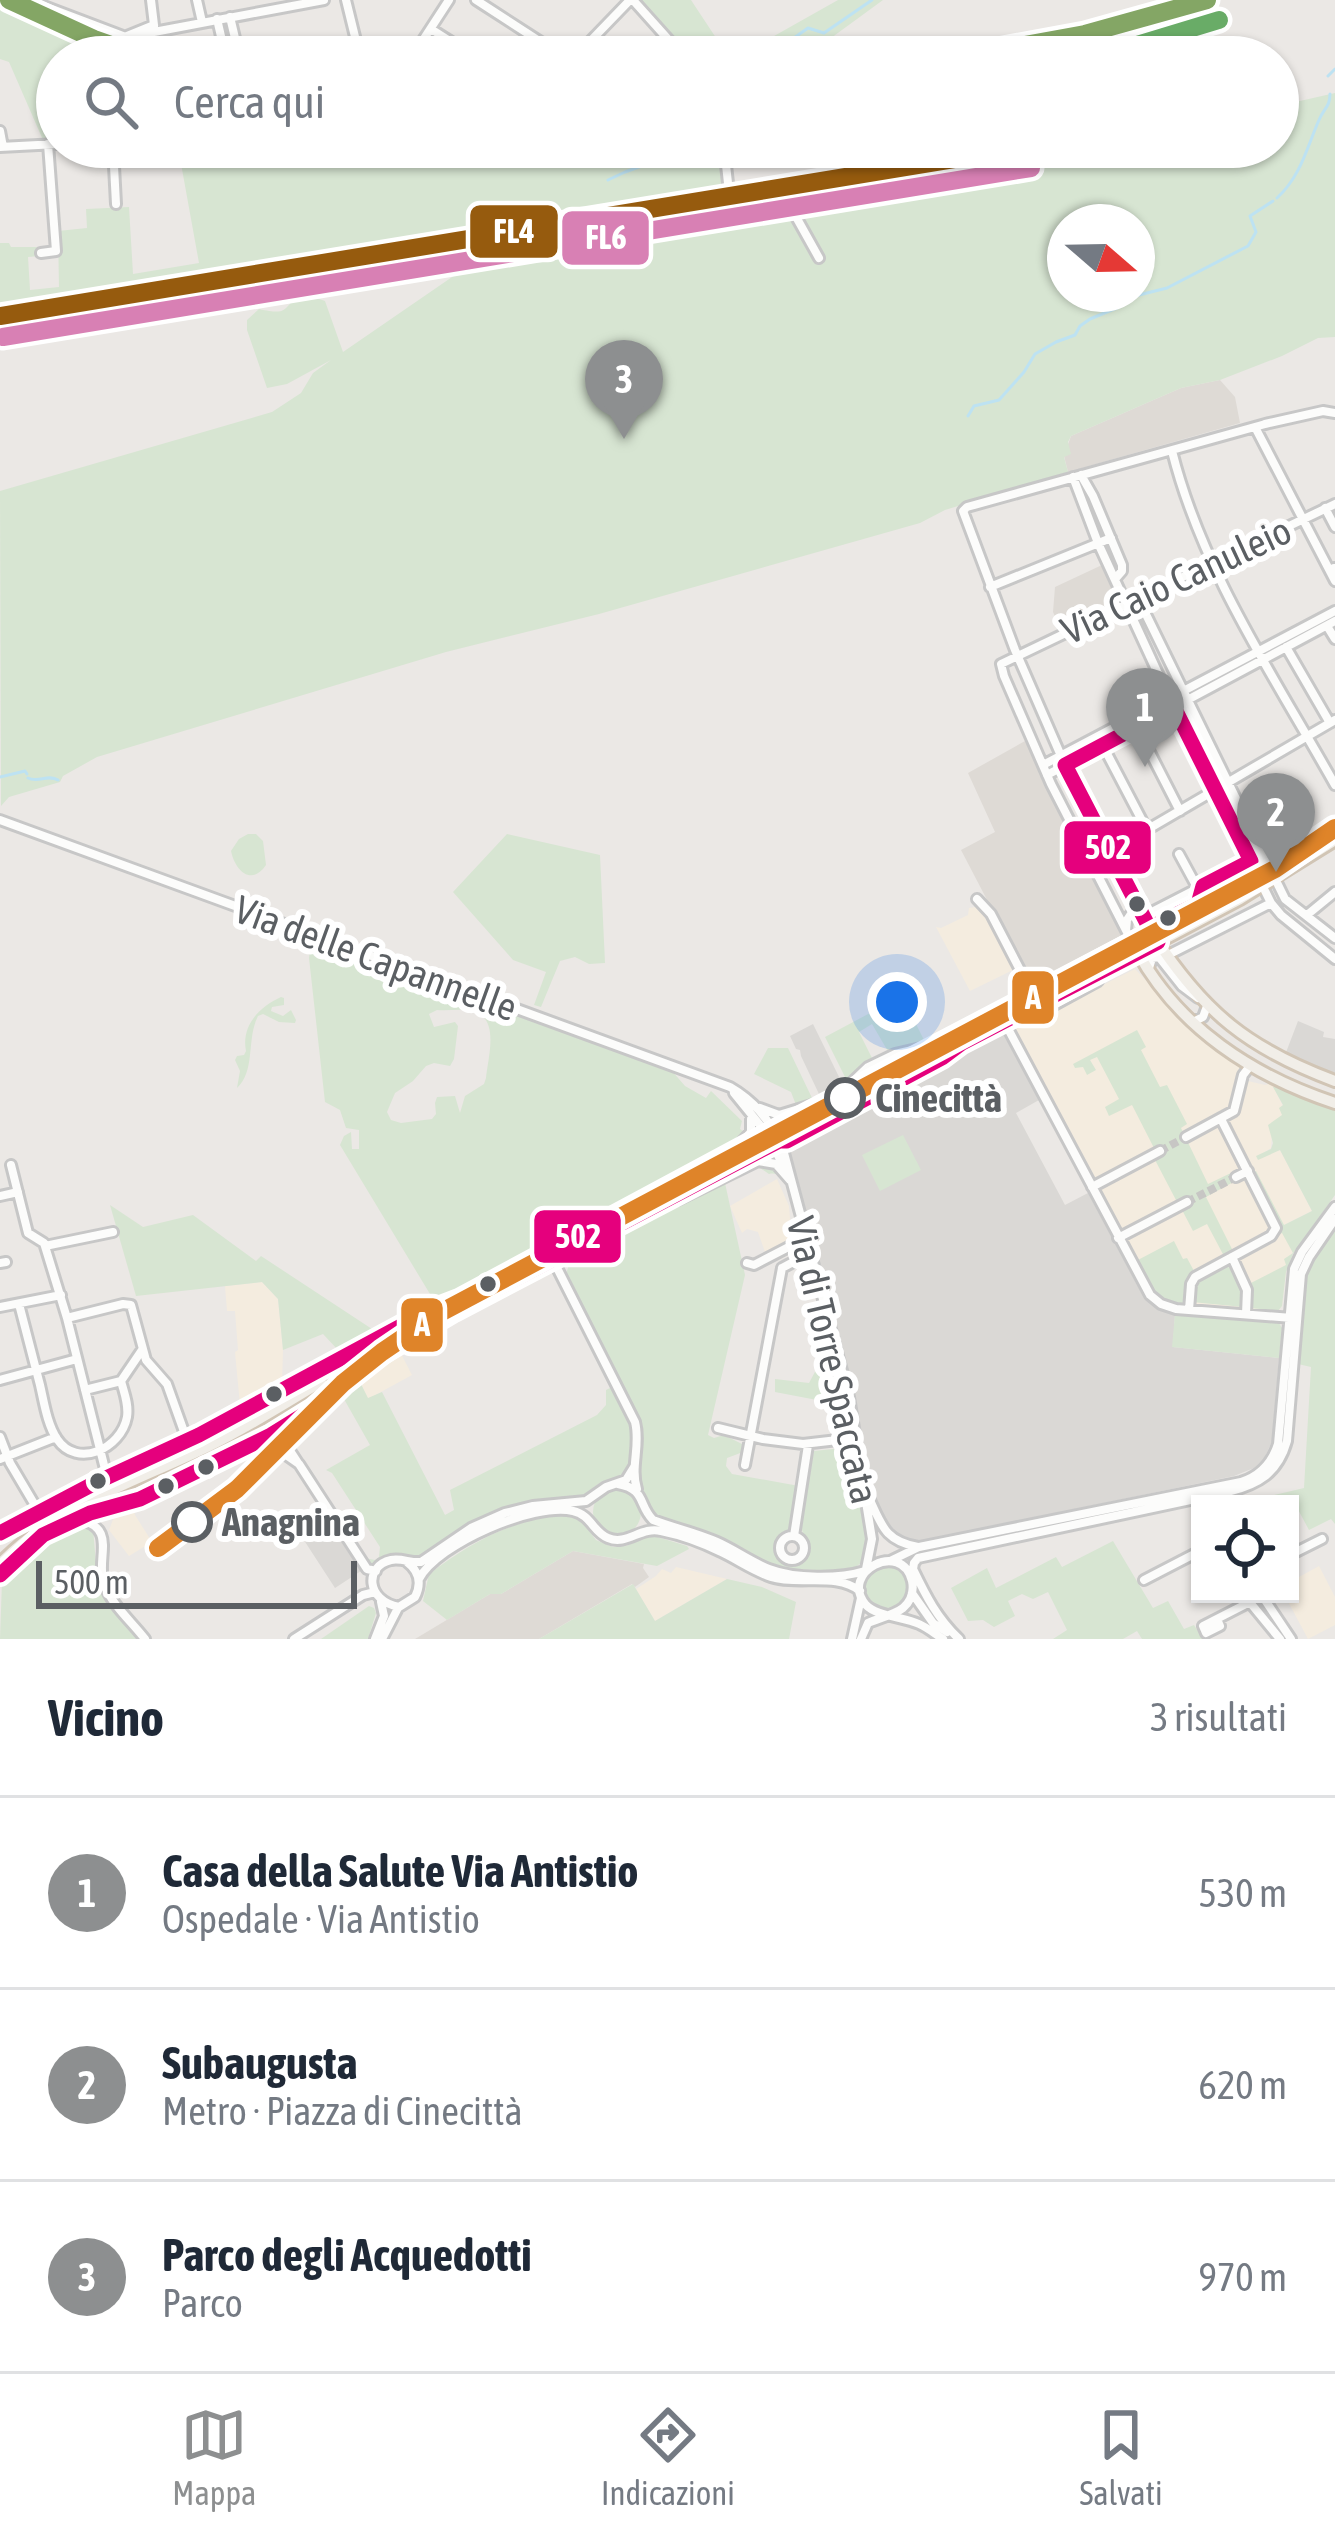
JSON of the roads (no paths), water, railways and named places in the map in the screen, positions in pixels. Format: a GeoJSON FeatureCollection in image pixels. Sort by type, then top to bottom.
{"type":"FeatureCollection","features":[{"type":"Feature","properties":{"kind":"main road"},"geometry":{"type":"LineString","coordinates":[[1155,938],[1273,874],[1318,845],[1335,826]]}},
{"type":"Feature","properties":{"kind":"main road"},"geometry":{"type":"LineString","coordinates":[[1318,845],[1335,840]]}},
{"type":"Feature","properties":{"kind":"main road"},"geometry":{"type":"LineString","coordinates":[[0,1534],[39,1512],[226,1432],[551,1256],[656,1206],[1132,942],[1155,938],[1218,910],[1261,881]]}},
{"type":"Feature","properties":{"kind":"main road"},"geometry":{"type":"LineString","coordinates":[[1155,938],[1203,1002],[1257,1045],[1335,1081]]}},
{"type":"Feature","properties":{"kind":"main road"},"geometry":{"type":"LineString","coordinates":[[1132,942],[1148,970],[1218,1044],[1289,1087],[1335,1103]]}},
{"type":"Feature","properties":{"kind":"main road"},"geometry":{"type":"LineString","coordinates":[[551,1256],[549,1240],[634,1208],[1028,1011],[1082,982],[1132,942]]}},
{"type":"Feature","properties":{"kind":"main road"},"geometry":{"type":"LineString","coordinates":[[1082,982],[1098,981],[1132,964],[1148,970]]}},
{"type":"Feature","properties":{"kind":"main road"},"geometry":{"type":"LineString","coordinates":[[75,1518],[140,1499],[268,1437],[313,1409],[371,1360],[457,1306],[533,1270],[551,1256]]}},
{"type":"Feature","properties":{"kind":"main road"},"geometry":{"type":"LineString","coordinates":[[0,1534],[188,1441],[425,1313],[457,1306]]}},
{"type":"Feature","properties":{"kind":"main road"},"geometry":{"type":"LineString","coordinates":[[1,1572],[29,1538],[62,1516],[239,1431],[320,1379]]}},
{"type":"Feature","properties":{"kind":"main road"},"geometry":{"type":"LineString","coordinates":[[265,1400],[262,1407],[270,1420],[288,1425]]}},
{"type":"Feature","properties":{"kind":"main road"},"geometry":{"type":"LineString","coordinates":[[240,1448],[254,1436],[256,1420],[242,1412]]}},
{"type":"Feature","properties":{"kind":"main road"},"geometry":{"type":"LineString","coordinates":[[1,1572],[43,1535],[190,1455]]}},
{"type":"Feature","properties":{"kind":"main road"},"geometry":{"type":"LineString","coordinates":[[133,1490],[153,1493]]}},
{"type":"Feature","properties":{"kind":"main road"},"geometry":{"type":"LineString","coordinates":[[0,1552],[19,1556]]}},
{"type":"Feature","properties":{"kind":"street"},"geometry":{"type":"LineString","coordinates":[[28,0],[122,36]]}},
{"type":"Feature","properties":{"kind":"street"},"geometry":{"type":"LineString","coordinates":[[151,0],[154,28]]}},
{"type":"Feature","properties":{"kind":"street"},"geometry":{"type":"LineString","coordinates":[[197,0],[202,22]]}},
{"type":"Feature","properties":{"kind":"street"},"geometry":{"type":"LineString","coordinates":[[127,36],[324,0]]}},
{"type":"Feature","properties":{"kind":"street"},"geometry":{"type":"LineString","coordinates":[[346,0],[355,36]]}},
{"type":"Feature","properties":{"kind":"street"},"geometry":{"type":"LineString","coordinates":[[426,36],[449,0]]}},
{"type":"Feature","properties":{"kind":"street"},"geometry":{"type":"LineString","coordinates":[[476,0],[532,36]]}},
{"type":"Feature","properties":{"kind":"street"},"geometry":{"type":"LineString","coordinates":[[598,36],[632,0],[665,36]]}},
{"type":"Feature","properties":{"kind":"street"},"geometry":{"type":"LineString","coordinates":[[230,16],[235,36]]}},
{"type":"Feature","properties":{"kind":"street"},"geometry":{"type":"LineString","coordinates":[[217,19],[221,36]]}},
{"type":"Feature","properties":{"kind":"street"},"geometry":{"type":"LineString","coordinates":[[430,29],[441,36]]}},
{"type":"Feature","properties":{"kind":"street"},"geometry":{"type":"LineString","coordinates":[[0,131],[2,147],[36,145]]}},
{"type":"Feature","properties":{"kind":"street"},"geometry":{"type":"LineString","coordinates":[[41,253],[56,251],[54,168]]}},
{"type":"Feature","properties":{"kind":"street"},"geometry":{"type":"LineString","coordinates":[[114,168],[116,204]]}},
{"type":"Feature","properties":{"kind":"street"},"geometry":{"type":"LineString","coordinates":[[726,168],[729,192]]}},
{"type":"Feature","properties":{"kind":"street"},"geometry":{"type":"LineString","coordinates":[[523,254],[534,247],[732,210],[777,207],[790,210],[819,258]]}},
{"type":"Feature","properties":{"kind":"street"},"geometry":{"type":"LineString","coordinates":[[1155,938],[1063,760],[990,587],[964,509],[1269,423],[1302,415],[1334,415]]}},
{"type":"Feature","properties":{"kind":"street"},"geometry":{"type":"LineString","coordinates":[[1252,429],[1335,581]]}},
{"type":"Feature","properties":{"kind":"street"},"geometry":{"type":"LineString","coordinates":[[1172,451],[1212,562],[1335,785]]}},
{"type":"Feature","properties":{"kind":"street"},"geometry":{"type":"LineString","coordinates":[[1081,478],[1076,489],[1126,604],[1271,903],[1335,958]]}},
{"type":"Feature","properties":{"kind":"street"},"geometry":{"type":"LineString","coordinates":[[1081,478],[1123,566],[1115,579]]}},
{"type":"Feature","properties":{"kind":"street"},"geometry":{"type":"LineString","coordinates":[[1330,506],[1335,527]]}},
{"type":"Feature","properties":{"kind":"street","name":"Via Caio Canuleio"},"geometry":{"type":"LineString","coordinates":[[1017,655],[1330,506]]}},
{"type":"Feature","properties":{"kind":"street"},"geometry":{"type":"LineString","coordinates":[[990,587],[1111,538]]}},
{"type":"Feature","properties":{"kind":"street"},"geometry":{"type":"LineString","coordinates":[[1322,556],[1335,548]]}},
{"type":"Feature","properties":{"kind":"street"},"geometry":{"type":"LineString","coordinates":[[1138,598],[1285,899],[1335,938]]}},
{"type":"Feature","properties":{"kind":"street"},"geometry":{"type":"LineString","coordinates":[[1045,770],[1335,611]]}},
{"type":"Feature","properties":{"kind":"street"},"geometry":{"type":"LineString","coordinates":[[1262,655],[1331,623],[1335,639]]}},
{"type":"Feature","properties":{"kind":"street"},"geometry":{"type":"LineString","coordinates":[[1090,862],[1332,722],[1286,647]]}},
{"type":"Feature","properties":{"kind":"street"},"geometry":{"type":"LineString","coordinates":[[1017,655],[1000,668],[1045,770],[1132,942]]}},
{"type":"Feature","properties":{"kind":"street"},"geometry":{"type":"LineString","coordinates":[[1063,760],[1103,745],[1172,703]]}},
{"type":"Feature","properties":{"kind":"street"},"geometry":{"type":"LineString","coordinates":[[1137,727],[1180,811]]}},
{"type":"Feature","properties":{"kind":"street"},"geometry":{"type":"LineString","coordinates":[[1103,745],[1147,830]]}},
{"type":"Feature","properties":{"kind":"street","name":"Via delle Capannelle"},"geometry":{"type":"LineString","coordinates":[[0,817],[22,830],[730,1087],[746,1097],[778,1138]]}},
{"type":"Feature","properties":{"kind":"street"},"geometry":{"type":"LineString","coordinates":[[1179,854],[1198,889]]}},
{"type":"Feature","properties":{"kind":"street"},"geometry":{"type":"LineString","coordinates":[[1132,942],[1130,915],[1142,917],[1263,854]]}},
{"type":"Feature","properties":{"kind":"street"},"geometry":{"type":"LineString","coordinates":[[1307,915],[1335,892]]}},
{"type":"Feature","properties":{"kind":"street"},"geometry":{"type":"LineString","coordinates":[[976,899],[991,914],[1031,992]]}},
{"type":"Feature","properties":{"kind":"street"},"geometry":{"type":"LineString","coordinates":[[1166,956],[1271,903]]}},
{"type":"Feature","properties":{"kind":"street"},"geometry":{"type":"LineString","coordinates":[[1117,913],[1128,913],[1135,904]]}},
{"type":"Feature","properties":{"kind":"street"},"geometry":{"type":"LineString","coordinates":[[1218,910],[1226,926]]}},
{"type":"Feature","properties":{"kind":"street"},"geometry":{"type":"LineString","coordinates":[[1148,970],[1150,960],[1158,957],[1203,1002],[1202,1018],[1193,1022]]}},
{"type":"Feature","properties":{"kind":"street"},"geometry":{"type":"LineString","coordinates":[[1028,1011],[1042,1011],[1098,981]]}},
{"type":"Feature","properties":{"kind":"street"},"geometry":{"type":"LineString","coordinates":[[746,1097],[777,1115],[815,1103],[893,1054],[922,1048],[1057,982]]}},
{"type":"Feature","properties":{"kind":"street"},"geometry":{"type":"LineString","coordinates":[[1005,1022],[1150,1295],[1172,1308],[1292,1320]]}},
{"type":"Feature","properties":{"kind":"street"},"geometry":{"type":"LineString","coordinates":[[1186,1137],[1236,1109],[1243,1075],[1250,1066]]}},
{"type":"Feature","properties":{"kind":"street"},"geometry":{"type":"LineString","coordinates":[[730,1087],[778,1138],[815,1103]]}},
{"type":"Feature","properties":{"kind":"street"},"geometry":{"type":"LineString","coordinates":[[716,1163],[750,1134],[749,1112]]}},
{"type":"Feature","properties":{"kind":"street"},"geometry":{"type":"LineString","coordinates":[[1189,1310],[1192,1279],[1271,1236],[1276,1228],[1221,1119]]}},
{"type":"Feature","properties":{"kind":"street","name":"Via di Torre Spaccata"},"geometry":{"type":"LineString","coordinates":[[778,1138],[847,1387],[872,1539],[876,1551],[888,1561]]}},
{"type":"Feature","properties":{"kind":"street"},"geometry":{"type":"LineString","coordinates":[[1092,1187],[1160,1151]]}},
{"type":"Feature","properties":{"kind":"street"},"geometry":{"type":"LineString","coordinates":[[656,1206],[676,1202],[758,1161],[777,1165],[791,1181]]}},
{"type":"Feature","properties":{"kind":"street"},"geometry":{"type":"LineString","coordinates":[[11,1165],[28,1233],[46,1246],[61,1295],[101,1450],[105,1483]]}},
{"type":"Feature","properties":{"kind":"street"},"geometry":{"type":"LineString","coordinates":[[1236,1177],[1248,1171]]}},
{"type":"Feature","properties":{"kind":"street"},"geometry":{"type":"LineString","coordinates":[[0,1196],[18,1192]]}},
{"type":"Feature","properties":{"kind":"street"},"geometry":{"type":"LineString","coordinates":[[1114,1234],[1187,1202]]}},
{"type":"Feature","properties":{"kind":"street"},"geometry":{"type":"LineString","coordinates":[[1215,1495],[1256,1484],[1281,1458],[1287,1441],[1292,1277],[1297,1261],[1335,1207]]}},
{"type":"Feature","properties":{"kind":"street"},"geometry":{"type":"LineString","coordinates":[[1292,1320],[1302,1270],[1335,1219]]}},
{"type":"Feature","properties":{"kind":"street"},"geometry":{"type":"LineString","coordinates":[[46,1246],[113,1232]]}},
{"type":"Feature","properties":{"kind":"street"},"geometry":{"type":"LineString","coordinates":[[747,1263],[753,1265],[806,1238]]}},
{"type":"Feature","properties":{"kind":"street"},"geometry":{"type":"LineString","coordinates":[[562,1277],[566,1262],[583,1244]]}},
{"type":"Feature","properties":{"kind":"street"},"geometry":{"type":"LineString","coordinates":[[792,1245],[797,1259]]}},
{"type":"Feature","properties":{"kind":"street"},"geometry":{"type":"LineString","coordinates":[[782,1268],[810,1253]]}},
{"type":"Feature","properties":{"kind":"street"},"geometry":{"type":"LineString","coordinates":[[745,1465],[782,1268],[775,1255]]}},
{"type":"Feature","properties":{"kind":"street"},"geometry":{"type":"LineString","coordinates":[[551,1256],[635,1422],[634,1478],[646,1510],[655,1521],[716,1542],[775,1570],[851,1575],[920,1547],[1191,1500]]}},
{"type":"Feature","properties":{"kind":"street"},"geometry":{"type":"LineString","coordinates":[[1232,1257],[1246,1287],[1246,1314]]}},
{"type":"Feature","properties":{"kind":"street"},"geometry":{"type":"LineString","coordinates":[[533,1270],[549,1268],[562,1277]]}},
{"type":"Feature","properties":{"kind":"street"},"geometry":{"type":"LineString","coordinates":[[0,1307],[61,1295]]}},
{"type":"Feature","properties":{"kind":"street"},"geometry":{"type":"LineString","coordinates":[[20,1304],[36,1371],[62,1445],[78,1452],[101,1450],[116,1442],[128,1410],[121,1381]]}},
{"type":"Feature","properties":{"kind":"street"},"geometry":{"type":"LineString","coordinates":[[67,1318],[130,1304],[148,1363],[168,1386],[188,1441]]}},
{"type":"Feature","properties":{"kind":"street"},"geometry":{"type":"LineString","coordinates":[[85,1390],[121,1381],[143,1349]]}},
{"type":"Feature","properties":{"kind":"street"},"geometry":{"type":"LineString","coordinates":[[0,1380],[77,1360]]}},
{"type":"Feature","properties":{"kind":"street"},"geometry":{"type":"LineString","coordinates":[[256,1420],[278,1450],[299,1464]]}},
{"type":"Feature","properties":{"kind":"street"},"geometry":{"type":"LineString","coordinates":[[288,1425],[284,1440],[367,1568],[376,1571]]}},
{"type":"Feature","properties":{"kind":"street"},"geometry":{"type":"LineString","coordinates":[[718,1428],[808,1445],[856,1438]]}},
{"type":"Feature","properties":{"kind":"street"},"geometry":{"type":"LineString","coordinates":[[0,1437],[3,1457],[39,1512]]}},
{"type":"Feature","properties":{"kind":"street"},"geometry":{"type":"LineString","coordinates":[[3,1457],[56,1437]]}},
{"type":"Feature","properties":{"kind":"street"},"geometry":{"type":"LineString","coordinates":[[794,1536],[808,1445]]}},
{"type":"Feature","properties":{"kind":"street"},"geometry":{"type":"LineString","coordinates":[[379,1639],[385,1614],[373,1583],[376,1571],[390,1561],[423,1561],[471,1528],[505,1513],[586,1502],[627,1478],[634,1467]]}},
{"type":"Feature","properties":{"kind":"street"},"geometry":{"type":"LineString","coordinates":[[863,1483],[888,1535],[901,1544],[920,1547]]}},
{"type":"Feature","properties":{"kind":"street"},"geometry":{"type":"LineString","coordinates":[[617,1484],[640,1496]]}},
{"type":"Feature","properties":{"kind":"street"},"geometry":{"type":"LineString","coordinates":[[592,1521],[596,1495]]}},
{"type":"Feature","properties":{"kind":"street"},"geometry":{"type":"LineString","coordinates":[[909,1574],[918,1554],[1191,1500]]}},
{"type":"Feature","properties":{"kind":"street"},"geometry":{"type":"LineString","coordinates":[[419,1579],[428,1566],[470,1537],[505,1521],[558,1510],[577,1512],[611,1539],[626,1539],[643,1525],[646,1510]]}},
{"type":"Feature","properties":{"kind":"street"},"geometry":{"type":"LineString","coordinates":[[75,1518],[88,1521],[100,1534],[104,1584],[145,1639]]}},
{"type":"Feature","properties":{"kind":"street"},"geometry":{"type":"LineString","coordinates":[[637,1532],[655,1529],[685,1538],[776,1578],[846,1582],[872,1610],[959,1639]]}},
{"type":"Feature","properties":{"kind":"street","name":"Via di Torre Spaccata"},"geometry":{"type":"LineString","coordinates":[[866,1570],[872,1539]]}},
{"type":"Feature","properties":{"kind":"street"},"geometry":{"type":"LineString","coordinates":[[1299,1550],[1322,1539]]}},
{"type":"Feature","properties":{"kind":"street"},"geometry":{"type":"LineString","coordinates":[[959,1639],[919,1599],[915,1561],[981,1543]]}},
{"type":"Feature","properties":{"kind":"street"},"geometry":{"type":"LineString","coordinates":[[1144,1580],[1191,1556]]}},
{"type":"Feature","properties":{"kind":"street"},"geometry":{"type":"LineString","coordinates":[[888,1561],[909,1574],[933,1623],[946,1637]]}},
{"type":"Feature","properties":{"kind":"street"},"geometry":{"type":"LineString","coordinates":[[379,1639],[399,1606],[414,1599],[419,1589],[416,1571],[407,1562]]}},
{"type":"Feature","properties":{"kind":"street"},"geometry":{"type":"LineString","coordinates":[[857,1639],[866,1570]]}},
{"type":"Feature","properties":{"kind":"street"},"geometry":{"type":"LineString","coordinates":[[294,1639],[363,1595],[399,1606]]}},
{"type":"Feature","properties":{"kind":"street"},"geometry":{"type":"LineString","coordinates":[[857,1639],[868,1623],[919,1599]]}},
{"type":"Feature","properties":{"kind":"street"},"geometry":{"type":"LineString","coordinates":[[1216,1619],[1239,1603]]}},
{"type":"Feature","properties":{"kind":"street"},"geometry":{"type":"LineString","coordinates":[[1252,1603],[1291,1639]]}},
{"type":"Feature","properties":{"kind":"street"},"geometry":{"type":"LineString","coordinates":[[1264,1603],[1280,1639]]}},
{"type":"Feature","properties":{"kind":"waterway"},"geometry":{"type":"LineString","coordinates":[[797,36],[808,28],[824,33],[872,0]]}},
{"type":"Feature","properties":{"kind":"waterway"},"geometry":{"type":"LineString","coordinates":[[1328,76],[1335,69]]}},
{"type":"Feature","properties":{"kind":"waterway"},"geometry":{"type":"LineString","coordinates":[[1277,198],[1298,171],[1330,94]]}},
{"type":"Feature","properties":{"kind":"waterway"},"geometry":{"type":"LineString","coordinates":[[608,180],[636,168]]}},
{"type":"Feature","properties":{"kind":"waterway"},"geometry":{"type":"LineString","coordinates":[[968,416],[974,406],[999,400],[1035,354],[1075,335],[1090,319],[1135,296],[1167,288],[1248,246],[1256,232],[1250,216],[1273,201]]}},
{"type":"Feature","properties":{"kind":"waterway"},"geometry":{"type":"LineString","coordinates":[[0,777],[27,774]]}},
{"type":"Feature","properties":{"kind":"waterway"},"geometry":{"type":"LineString","coordinates":[[28,778],[58,780]]}},
{"type":"Feature","properties":{"kind":"tunnel"},"geometry":{"type":"LineString","coordinates":[[729,192],[731,205]]}},
{"type":"Feature","properties":{"kind":"tunnel"},"geometry":{"type":"LineString","coordinates":[[1160,1151],[1186,1137]]}},
{"type":"Feature","properties":{"kind":"tunnel"},"geometry":{"type":"LineString","coordinates":[[1187,1202],[1236,1177]]}},
{"type":"Feature","properties":{"kind":"place","name":"Parco degli Acquedotti"},"geometry":{"type":"Point","coordinates":[624,439]}},
{"type":"Feature","properties":{"kind":"place","name":"Casa della Salute Via Antistio"},"geometry":{"type":"Point","coordinates":[1145,767]}},
{"type":"Feature","properties":{"kind":"place","name":"Subaugusta"},"geometry":{"type":"Point","coordinates":[1276,872]}},
{"type":"Feature","properties":{"kind":"place","name":"Cinecittà"},"geometry":{"type":"Point","coordinates":[845,1098]}},
{"type":"Feature","properties":{"kind":"place","name":"Anagnina"},"geometry":{"type":"Point","coordinates":[192,1522]}}]}
